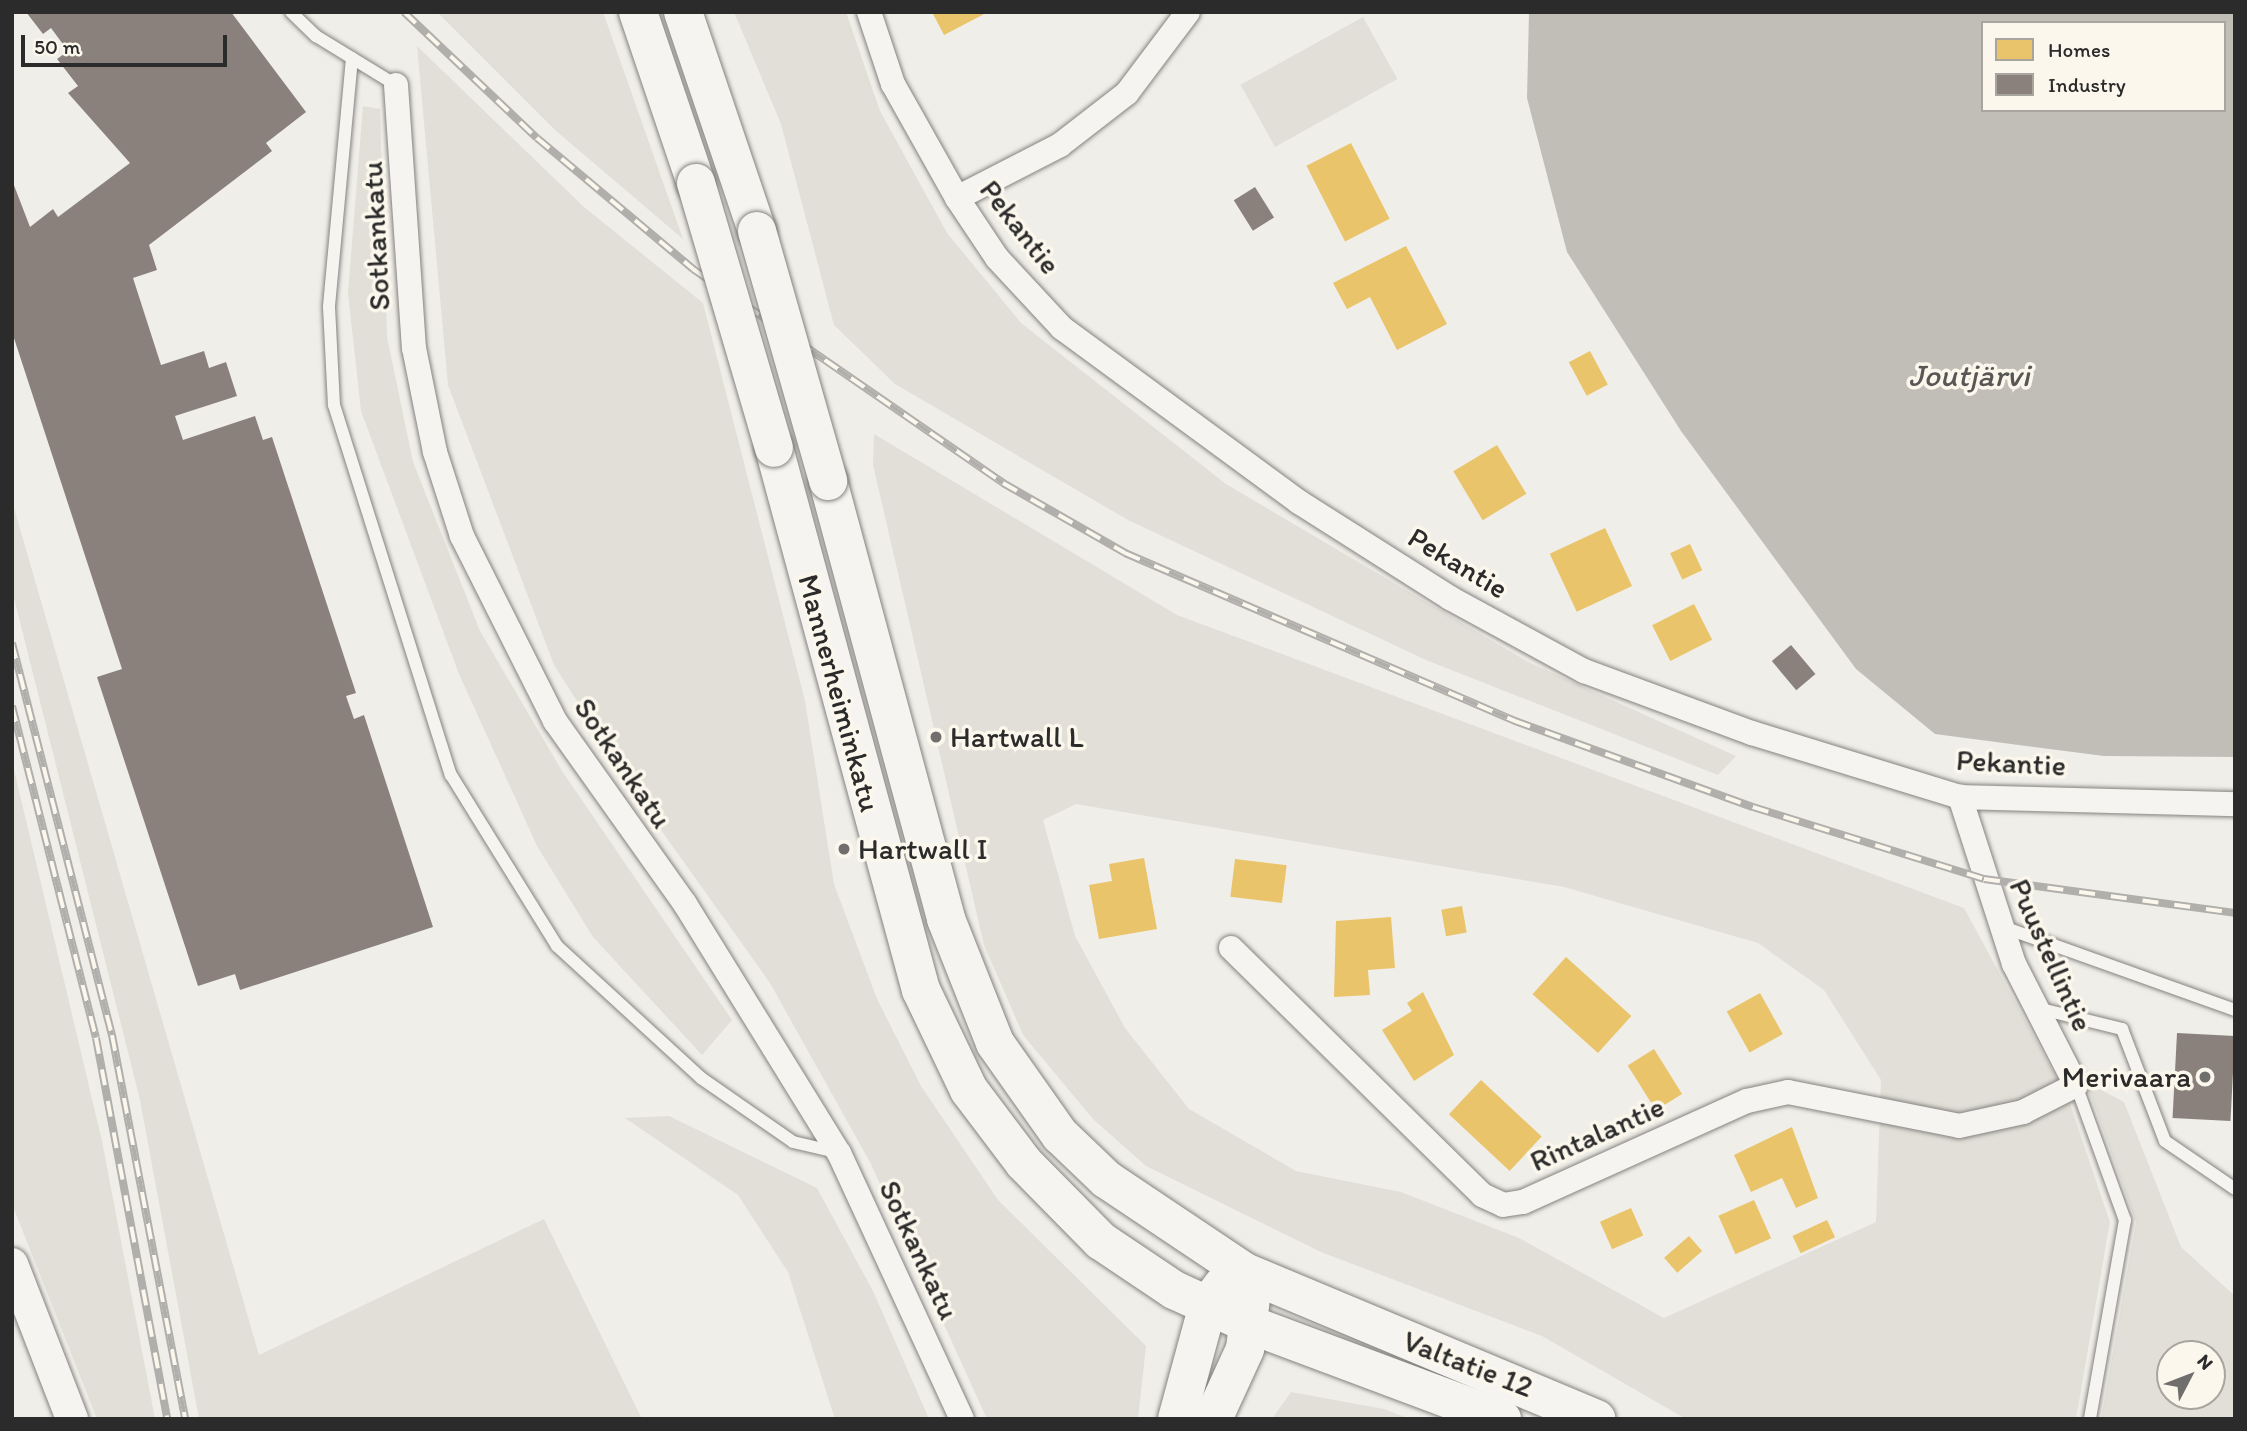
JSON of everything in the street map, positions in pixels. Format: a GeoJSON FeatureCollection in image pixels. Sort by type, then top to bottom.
{"type":"FeatureCollection","features":[{"type":"Feature","properties":{"kind":"main road","name":"Mannerheiminkatu"},"geometry":{"type":"LineString","coordinates":[[638,12],[696,183],[774,448],[900,916],[945,1045],[996,1128],[1061,1203],[1140,1269],[1251,1325]]}},
{"type":"Feature","properties":{"kind":"main road","name":"Mannerheiminkatu"},"geometry":{"type":"LineString","coordinates":[[683,12],[757,231],[828,481],[946,919],[995,1043],[1060,1135],[1106,1179],[1245,1272],[1338,1311]]}},
{"type":"Feature","properties":{"kind":"main road"},"geometry":{"type":"LineString","coordinates":[[1177,1419],[1208,1305],[1222,1285],[1245,1272],[1251,1325],[1213,1419]]}},
{"type":"Feature","properties":{"kind":"main road","name":"Valtatie 12"},"geometry":{"type":"LineString","coordinates":[[1338,1311],[1597,1419]]}},
{"type":"Feature","properties":{"kind":"main road","name":"Valtatie 12"},"geometry":{"type":"LineString","coordinates":[[1251,1325],[1502,1419]]}},
{"type":"Feature","properties":{"kind":"street","name":"Pekantie"},"geometry":{"type":"LineString","coordinates":[[869,12],[892,84],[957,198],[997,258],[1062,328],[1299,502],[1450,597],[1584,671],[1752,733],[1960,797],[2235,804]]}},
{"type":"Feature","properties":{"kind":"street"},"geometry":{"type":"LineString","coordinates":[[957,198],[1060,145],[1126,93],[1188,12]]}},
{"type":"Feature","properties":{"kind":"street","name":"Sotkankatu"},"geometry":{"type":"LineString","coordinates":[[396,85],[414,348],[435,452],[462,536],[555,721],[693,915],[839,1153],[962,1419]]}},
{"type":"Feature","properties":{"kind":"street","name":"Puustellintie"},"geometry":{"type":"LineString","coordinates":[[1960,797],[2000,926],[2076,1085]]}},
{"type":"Feature","properties":{"kind":"street","name":"Rintalantie"},"geometry":{"type":"LineString","coordinates":[[1231,948],[1482,1195],[1503,1205],[1523,1202],[1747,1101],[1788,1091],[1959,1126],[2023,1112],[2076,1085]]}},
{"type":"Feature","properties":{"kind":"street"},"geometry":{"type":"LineString","coordinates":[[12,1264],[72,1419]]}},
{"type":"Feature","properties":{"kind":"lane"},"geometry":{"type":"LineString","coordinates":[[290,12],[352,58],[396,85]]}},
{"type":"Feature","properties":{"kind":"lane"},"geometry":{"type":"LineString","coordinates":[[352,58],[329,307],[334,405],[451,775],[557,946],[701,1078],[793,1142],[839,1153]]}},
{"type":"Feature","properties":{"kind":"lane"},"geometry":{"type":"LineString","coordinates":[[2000,926],[2235,1010]]}},
{"type":"Feature","properties":{"kind":"lane"},"geometry":{"type":"LineString","coordinates":[[2037,1008],[2122,1029],[2165,1141],[2235,1189]]}},
{"type":"Feature","properties":{"kind":"lane","name":"Puustellintie"},"geometry":{"type":"LineString","coordinates":[[2076,1085],[2125,1220],[2090,1419]]}},
{"type":"Feature","properties":{"kind":"shaded area"},"geometry":{"type":"Polygon","coordinates":[[[437,12],[603,12],[683,239],[555,130],[437,12]]]}},
{"type":"Feature","properties":{"kind":"shaded area"},"geometry":{"type":"Polygon","coordinates":[[[734,12],[846,12],[880,111],[947,233],[1021,323],[1226,484],[1530,663],[1736,756],[1718,775],[1426,660],[1128,520],[895,384],[834,325],[781,124],[734,12]]]}},
{"type":"Feature","properties":{"kind":"shaded area"},"geometry":{"type":"Polygon","coordinates":[[[1363,17],[1397,79],[1275,147],[1241,85],[1363,17]]]}},
{"type":"Feature","properties":{"kind":"shaded area"},"geometry":{"type":"Polygon","coordinates":[[[417,46],[584,207],[703,303],[805,701],[834,884],[877,999],[921,1086],[998,1200],[1146,1346],[1138,1419],[987,1419],[871,1164],[770,983],[641,802],[554,665],[448,385],[417,46]]]}},
{"type":"Feature","properties":{"kind":"shaded area"},"geometry":{"type":"Polygon","coordinates":[[[363,106],[380,109],[387,337],[413,462],[480,631],[562,771],[732,1020],[702,1055],[593,937],[537,846],[459,674],[361,411],[348,293],[363,106]]]}},
{"type":"Feature","properties":{"kind":"shaded area"},"geometry":{"type":"Polygon","coordinates":[[[874,434],[1177,615],[1964,908],[2069,1101],[2110,1222],[2076,1419],[1686,1419],[1542,1336],[1321,1252],[1146,1166],[1093,1119],[1023,1035],[984,945],[873,465],[874,434]],[[1076,804],[1043,820],[1075,936],[1125,1028],[1189,1109],[1296,1171],[1401,1192],[1519,1238],[1664,1318],[1876,1222],[1881,1080],[1824,990],[1758,943],[1564,887],[1076,804]]]}},
{"type":"Feature","properties":{"kind":"shaded area"},"geometry":{"type":"Polygon","coordinates":[[[12,501],[259,1355],[544,1219],[642,1419],[199,1419],[140,1100],[12,590],[12,501]]]}},
{"type":"Feature","properties":{"kind":"shaded area"},"geometry":{"type":"Polygon","coordinates":[[[12,761],[102,1141],[155,1419],[97,1419],[12,1204],[12,761]]]}},
{"type":"Feature","properties":{"kind":"shaded area"},"geometry":{"type":"Polygon","coordinates":[[[2086,1082],[2124,1102],[2181,1247],[2235,1296],[2235,1419],[2101,1419],[2136,1222],[2086,1082]]]}},
{"type":"Feature","properties":{"kind":"shaded area"},"geometry":{"type":"Polygon","coordinates":[[[669,1116],[817,1188],[873,1291],[929,1419],[835,1419],[788,1272],[738,1195],[625,1118],[669,1116]]]}},
{"type":"Feature","properties":{"kind":"shaded area"},"geometry":{"type":"Polygon","coordinates":[[[1291,1392],[1384,1409],[1410,1419],[1272,1419],[1291,1392]]]}},
{"type":"Feature","properties":{"kind":"water","name":"Joutjärvi"},"geometry":{"type":"Polygon","coordinates":[[[1529,12],[2235,12],[2235,757],[2104,756],[1935,734],[1856,669],[1681,431],[1567,252],[1527,98],[1529,12]]]}},
{"type":"Feature","properties":{"kind":"building: Homes"},"geometry":{"type":"Polygon","coordinates":[[[932,12],[988,12],[944,35],[932,12]]]}},
{"type":"Feature","properties":{"kind":"building: Homes"},"geometry":{"type":"Polygon","coordinates":[[[1351,143],[1390,219],[1345,241],[1306,166],[1351,143]]]}},
{"type":"Feature","properties":{"kind":"building: Homes"},"geometry":{"type":"Polygon","coordinates":[[[1406,246],[1447,324],[1397,350],[1370,297],[1347,309],[1333,283],[1406,246]]]}},
{"type":"Feature","properties":{"kind":"building: Homes"},"geometry":{"type":"Polygon","coordinates":[[[1590,351],[1608,385],[1587,396],[1569,362],[1590,351]]]}},
{"type":"Feature","properties":{"kind":"building: Homes"},"geometry":{"type":"Polygon","coordinates":[[[1497,445],[1526,494],[1483,520],[1453,471],[1497,445]]]}},
{"type":"Feature","properties":{"kind":"building: Homes"},"geometry":{"type":"Polygon","coordinates":[[[1605,528],[1632,586],[1577,612],[1550,554],[1605,528]]]}},
{"type":"Feature","properties":{"kind":"building: Homes"},"geometry":{"type":"Polygon","coordinates":[[[1690,544],[1702,570],[1682,580],[1670,553],[1690,544]]]}},
{"type":"Feature","properties":{"kind":"building: Homes"},"geometry":{"type":"Polygon","coordinates":[[[1694,604],[1712,640],[1670,661],[1652,625],[1694,604]]]}},
{"type":"Feature","properties":{"kind":"building: Homes"},"geometry":{"type":"Polygon","coordinates":[[[1144,858],[1157,929],[1099,939],[1089,885],[1112,881],[1109,864],[1144,858]]]}},
{"type":"Feature","properties":{"kind":"building: Homes"},"geometry":{"type":"Polygon","coordinates":[[[1235,859],[1287,865],[1282,903],[1230,897],[1235,859]]]}},
{"type":"Feature","properties":{"kind":"building: Homes"},"geometry":{"type":"Polygon","coordinates":[[[1462,906],[1467,933],[1446,936],[1441,910],[1462,906]]]}},
{"type":"Feature","properties":{"kind":"building: Homes"},"geometry":{"type":"Polygon","coordinates":[[[1391,917],[1395,968],[1368,970],[1370,995],[1334,997],[1336,921],[1391,917]]]}},
{"type":"Feature","properties":{"kind":"building: Homes"},"geometry":{"type":"Polygon","coordinates":[[[1566,957],[1631,1016],[1598,1053],[1533,994],[1566,957]]]}},
{"type":"Feature","properties":{"kind":"building: Homes"},"geometry":{"type":"Polygon","coordinates":[[[1423,992],[1454,1055],[1414,1081],[1382,1030],[1412,1011],[1407,1003],[1423,992]]]}},
{"type":"Feature","properties":{"kind":"building: Homes"},"geometry":{"type":"Polygon","coordinates":[[[1760,993],[1783,1034],[1750,1053],[1727,1011],[1760,993]]]}},
{"type":"Feature","properties":{"kind":"building: Homes"},"geometry":{"type":"Polygon","coordinates":[[[1654,1049],[1682,1094],[1656,1110],[1628,1065],[1654,1049]]]}},
{"type":"Feature","properties":{"kind":"building: Homes"},"geometry":{"type":"Polygon","coordinates":[[[1481,1080],[1542,1137],[1510,1171],[1449,1114],[1481,1080]]]}},
{"type":"Feature","properties":{"kind":"building: Homes"},"geometry":{"type":"Polygon","coordinates":[[[1792,1127],[1818,1198],[1796,1208],[1782,1178],[1751,1192],[1734,1155],[1792,1127]]]}},
{"type":"Feature","properties":{"kind":"building: Homes"},"geometry":{"type":"Polygon","coordinates":[[[1754,1200],[1771,1238],[1735,1254],[1718,1216],[1754,1200]]]}},
{"type":"Feature","properties":{"kind":"building: Homes"},"geometry":{"type":"Polygon","coordinates":[[[1631,1208],[1643,1235],[1612,1249],[1600,1222],[1631,1208]]]}},
{"type":"Feature","properties":{"kind":"building: Homes"},"geometry":{"type":"Polygon","coordinates":[[[1827,1220],[1835,1237],[1801,1253],[1793,1236],[1827,1220]]]}},
{"type":"Feature","properties":{"kind":"building: Homes"},"geometry":{"type":"Polygon","coordinates":[[[1689,1236],[1702,1251],[1677,1273],[1664,1258],[1689,1236]]]}},
{"type":"Feature","properties":{"kind":"building: Industry"},"geometry":{"type":"Polygon","coordinates":[[[26,12],[231,12],[306,112],[266,143],[272,151],[149,245],[157,270],[133,278],[161,365],[204,351],[209,368],[226,362],[237,396],[175,416],[183,440],[255,416],[263,440],[272,437],[356,693],[346,696],[354,719],[364,715],[433,927],[240,990],[235,974],[198,986],[97,677],[122,669],[12,332],[12,180],[30,227],[53,209],[58,217],[130,163],[68,93],[78,86],[57,59],[68,51],[51,28],[43,34],[26,12]]]}},
{"type":"Feature","properties":{"kind":"building: Industry"},"geometry":{"type":"Polygon","coordinates":[[[1255,187],[1274,218],[1253,231],[1234,200],[1255,187]]]}},
{"type":"Feature","properties":{"kind":"building: Industry"},"geometry":{"type":"Polygon","coordinates":[[[1791,645],[1815,674],[1796,690],[1772,661],[1791,645]]]}},
{"type":"Feature","properties":{"kind":"building: Industry","name":"Merivaara"},"geometry":{"type":"Polygon","coordinates":[[[2177,1033],[2235,1036],[2230,1121],[2173,1118],[2177,1033]]]}},
{"type":"Feature","properties":{"kind":"railway"},"geometry":{"type":"LineString","coordinates":[[404,12],[537,138],[693,269],[1003,483],[1125,553],[1515,721],[1753,807],[1984,879],[2235,913]]}},
{"type":"Feature","properties":{"kind":"railway"},"geometry":{"type":"LineString","coordinates":[[12,643],[112,1035],[185,1419]]}},
{"type":"Feature","properties":{"kind":"railway"},"geometry":{"type":"LineString","coordinates":[[12,706],[96,1038],[167,1419]]}},
{"type":"Feature","properties":{"kind":"place","name":"Hartwall L"},"geometry":{"type":"Point","coordinates":[936,737]}},
{"type":"Feature","properties":{"kind":"place","name":"Hartwall I"},"geometry":{"type":"Point","coordinates":[844,849]}},
{"type":"Feature","properties":{"kind":"place","name":"Merivaara"},"geometry":{"type":"Point","coordinates":[2205,1077]}}]}
